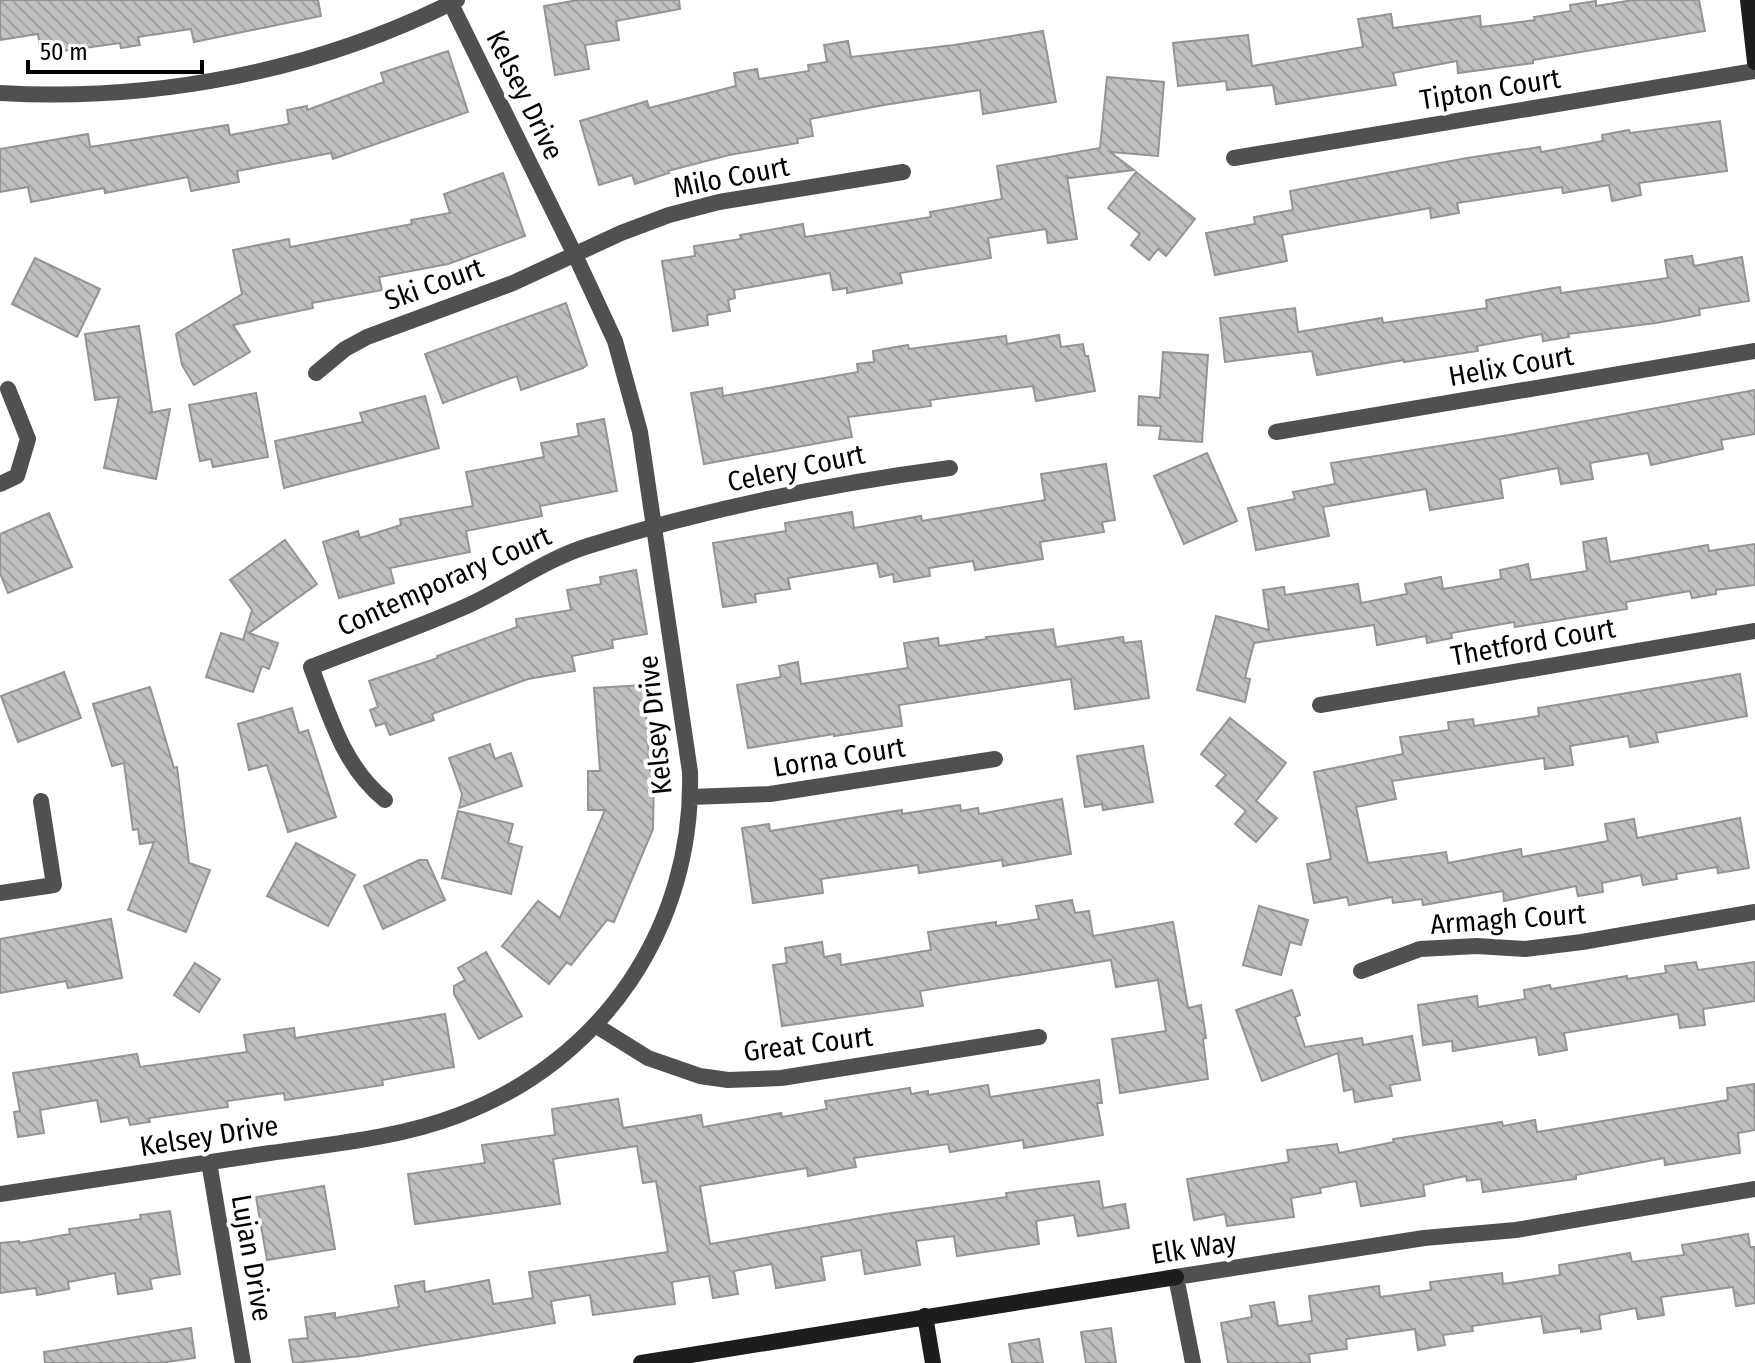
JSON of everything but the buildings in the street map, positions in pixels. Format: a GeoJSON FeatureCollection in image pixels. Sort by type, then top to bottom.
{"type":"FeatureCollection","features":[{"type":"Feature","properties":{"kind":"street"},"geometry":{"type":"LineString","coordinates":[[1748,0],[1755,62]]}},
{"type":"Feature","properties":{"kind":"street"},"geometry":{"type":"LineString","coordinates":[[0,93],[94,94],[158,89],[222,79],[284,65],[346,46],[452,1]]}},
{"type":"Feature","properties":{"kind":"street","name":"Kelsey Drive"},"geometry":{"type":"LineString","coordinates":[[0,1194],[386,1136],[450,1118],[511,1091],[555,1061],[595,1025],[629,984],[669,908],[685,852],[691,797],[690,772],[655,528],[633,401],[615,341],[452,1]]}},
{"type":"Feature","properties":{"kind":"street","name":"Tipton Court"},"geometry":{"type":"LineString","coordinates":[[1234,158],[1755,71]]}},
{"type":"Feature","properties":{"kind":"street","name":"Milo Court"},"geometry":{"type":"LineString","coordinates":[[575,255],[669,215],[719,202],[903,172]]}},
{"type":"Feature","properties":{"kind":"street","name":"Ski Court"},"geometry":{"type":"LineString","coordinates":[[316,373],[345,349],[367,337],[513,283],[575,255]]}},
{"type":"Feature","properties":{"kind":"street","name":"Helix Court"},"geometry":{"type":"LineString","coordinates":[[1276,432],[1755,351]]}},
{"type":"Feature","properties":{"kind":"street"},"geometry":{"type":"LineString","coordinates":[[0,484],[17,476],[28,439],[8,389]]}},
{"type":"Feature","properties":{"kind":"street","name":"Celery Court"},"geometry":{"type":"LineString","coordinates":[[655,528],[776,497],[875,478],[950,468]]}},
{"type":"Feature","properties":{"kind":"street","name":"Contemporary Court"},"geometry":{"type":"LineString","coordinates":[[385,800],[369,788],[353,768],[311,667],[468,605],[540,566],[586,546],[655,528]]}},
{"type":"Feature","properties":{"kind":"street","name":"Thetford Court"},"geometry":{"type":"LineString","coordinates":[[1320,705],[1755,631]]}},
{"type":"Feature","properties":{"kind":"street","name":"Lorna Court"},"geometry":{"type":"LineString","coordinates":[[691,797],[770,794],[995,759]]}},
{"type":"Feature","properties":{"kind":"street"},"geometry":{"type":"LineString","coordinates":[[0,893],[54,885],[41,801]]}},
{"type":"Feature","properties":{"kind":"street","name":"Armagh Court"},"geometry":{"type":"LineString","coordinates":[[1361,971],[1420,949],[1477,946],[1525,949],[1755,912]]}},
{"type":"Feature","properties":{"kind":"street","name":"Great Court"},"geometry":{"type":"LineString","coordinates":[[595,1025],[635,1051],[674,1068],[700,1076],[756,1080],[1039,1037]]}},
{"type":"Feature","properties":{"kind":"street","name":"Lujan Drive"},"geometry":{"type":"LineString","coordinates":[[209,1162],[243,1363]]}},
{"type":"Feature","properties":{"kind":"street","name":"Elk Way"},"geometry":{"type":"LineString","coordinates":[[641,1363],[1424,1238],[1516,1230],[1755,1189]]}},
{"type":"Feature","properties":{"kind":"street"},"geometry":{"type":"LineString","coordinates":[[1176,1277],[1193,1363]]}},
{"type":"Feature","properties":{"kind":"street"},"geometry":{"type":"LineString","coordinates":[[925,1316],[933,1363]]}}]}
